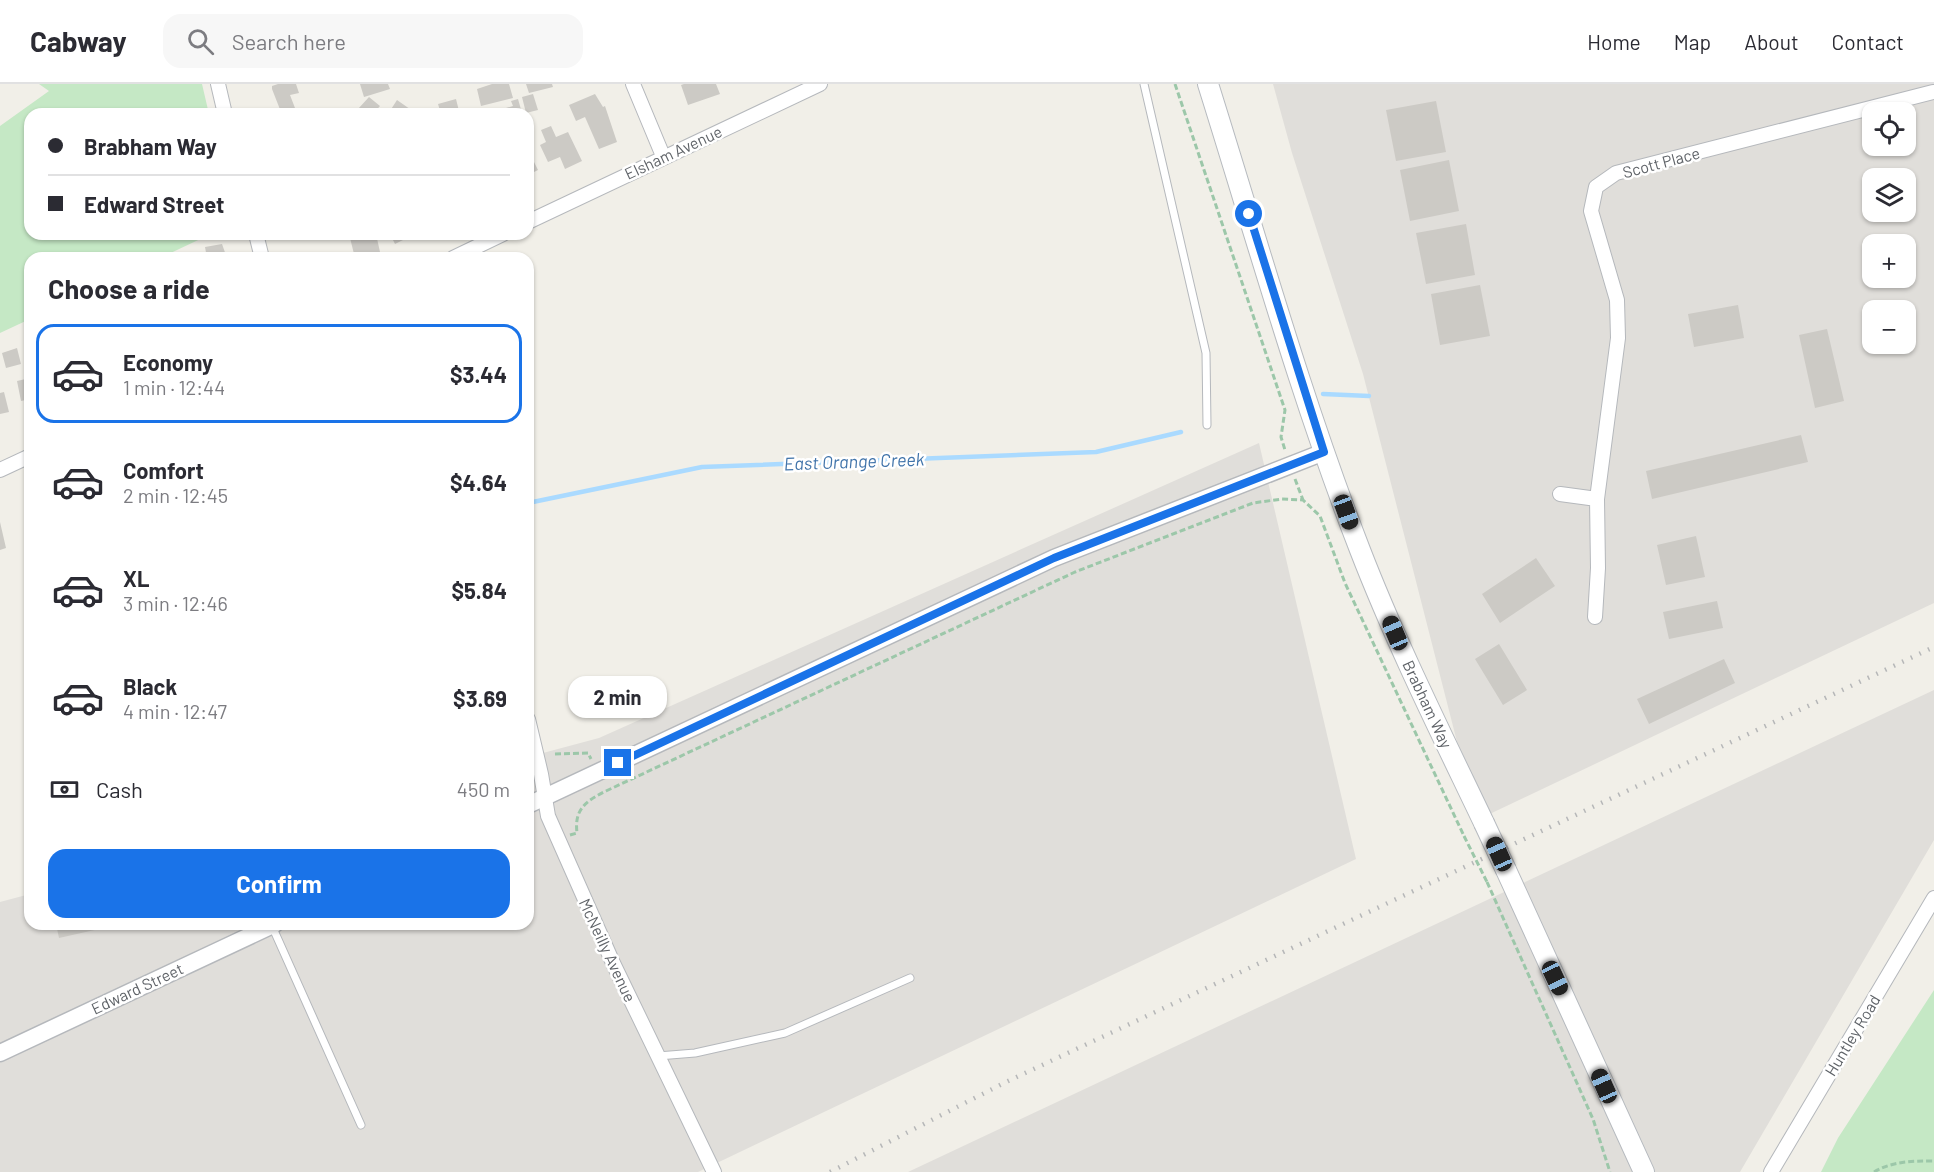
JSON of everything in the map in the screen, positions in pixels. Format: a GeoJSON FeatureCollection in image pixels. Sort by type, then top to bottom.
{"type":"FeatureCollection","features":[{"type":"Feature","properties":{"kind":"main road","name":"Brabham Way"},"geometry":{"type":"LineString","coordinates":[[1208,84],[1324,452],[1360,552],[1413,674],[1485,823],[1644,1172]]}},
{"type":"Feature","properties":{"kind":"street"},"geometry":{"type":"LineString","coordinates":[[218,84],[224,108]]}},
{"type":"Feature","properties":{"kind":"street"},"geometry":{"type":"LineString","coordinates":[[633,84],[663,156]]}},
{"type":"Feature","properties":{"kind":"street","name":"Elsham Avenue"},"geometry":{"type":"LineString","coordinates":[[534,219],[663,156],[820,84]]}},
{"type":"Feature","properties":{"kind":"street","name":"Scott Place"},"geometry":{"type":"LineString","coordinates":[[1595,617],[1599,568],[1597,500],[1618,338],[1617,300],[1591,211],[1596,187],[1616,173],[1933,91]]}},
{"type":"Feature","properties":{"kind":"street"},"geometry":{"type":"LineString","coordinates":[[466,252],[490,240]]}},
{"type":"Feature","properties":{"kind":"street"},"geometry":{"type":"LineString","coordinates":[[534,803],[1054,558],[1324,452]]}},
{"type":"Feature","properties":{"kind":"street"},"geometry":{"type":"LineString","coordinates":[[0,470],[24,459]]}},
{"type":"Feature","properties":{"kind":"street"},"geometry":{"type":"LineString","coordinates":[[1560,494],[1597,500]]}},
{"type":"Feature","properties":{"kind":"street","name":"McNeilly Avenue"},"geometry":{"type":"LineString","coordinates":[[534,747],[548,816],[558,840],[613,963],[714,1172]]}},
{"type":"Feature","properties":{"kind":"street","name":"Huntley Road"},"geometry":{"type":"LineString","coordinates":[[1771,1172],[1934,898]]}},
{"type":"Feature","properties":{"kind":"street","name":"Edward Street"},"geometry":{"type":"LineString","coordinates":[[0,1053],[262,930]]}},
{"type":"Feature","properties":{"kind":"lane"},"geometry":{"type":"LineString","coordinates":[[1144,84],[1206,352],[1207,425]]}},
{"type":"Feature","properties":{"kind":"lane"},"geometry":{"type":"LineString","coordinates":[[275,930],[362,1125]]}},
{"type":"Feature","properties":{"kind":"lane"},"geometry":{"type":"LineString","coordinates":[[658,1056],[695,1053],[786,1033],[910,978]]}},
{"type":"Feature","properties":{"kind":"path"},"geometry":{"type":"LineString","coordinates":[[1175,84],[1285,410],[1281,437],[1303,500],[1320,516],[1345,583],[1487,882],[1593,1119],[1610,1172]]}},
{"type":"Feature","properties":{"kind":"path"},"geometry":{"type":"LineString","coordinates":[[558,840],[577,833],[576,821],[581,807],[590,799],[1075,572],[1253,503],[1282,499],[1303,500]]}},
{"type":"Feature","properties":{"kind":"path"},"geometry":{"type":"LineString","coordinates":[[1874,1172],[1886,1165],[1900,1162],[1934,1161]]}},
{"type":"Feature","properties":{"kind":"shaded area"},"geometry":{"type":"Polygon","coordinates":[[[1273,84],[1934,84],[1934,603],[1477,820],[1363,374],[1292,153],[1273,84]]]}},
{"type":"Feature","properties":{"kind":"shaded area"},"geometry":{"type":"Polygon","coordinates":[[[1259,443],[1356,859],[698,1172],[0,1172],[0,902],[24,896],[24,930],[534,930],[534,755],[599,738],[1259,443]]]}},
{"type":"Feature","properties":{"kind":"shaded area"},"geometry":{"type":"Polygon","coordinates":[[[1934,690],[1934,840],[1740,1172],[908,1172],[1934,690]]]}},
{"type":"Feature","properties":{"kind":"green space"},"geometry":{"type":"Polygon","coordinates":[[[39,84],[202,84],[208,108],[25,108],[49,91],[39,84]]]}},
{"type":"Feature","properties":{"kind":"green space"},"geometry":{"type":"Polygon","coordinates":[[[24,109],[24,240],[198,240],[173,252],[24,252],[24,322],[0,333],[0,126],[24,109]]]}},
{"type":"Feature","properties":{"kind":"green space"},"geometry":{"type":"Polygon","coordinates":[[[1934,990],[1934,1172],[1821,1172],[1838,1138],[1934,990]]]}},
{"type":"Feature","properties":{"kind":"building"},"geometry":{"type":"Polygon","coordinates":[[[296,84],[299,93],[290,95],[295,108],[279,108],[272,86],[296,84]]]}},
{"type":"Feature","properties":{"kind":"building"},"geometry":{"type":"Polygon","coordinates":[[[360,84],[388,84],[390,89],[364,97],[360,84]]]}},
{"type":"Feature","properties":{"kind":"building"},"geometry":{"type":"Polygon","coordinates":[[[492,84],[509,84],[513,98],[481,106],[477,89],[492,84]]]}},
{"type":"Feature","properties":{"kind":"building"},"geometry":{"type":"Polygon","coordinates":[[[526,84],[552,84],[553,87],[529,93],[526,84]]]}},
{"type":"Feature","properties":{"kind":"building"},"geometry":{"type":"Polygon","coordinates":[[[716,84],[720,94],[688,105],[681,85],[716,84]]]}},
{"type":"Feature","properties":{"kind":"building"},"geometry":{"type":"Polygon","coordinates":[[[533,94],[538,110],[525,108],[522,97],[533,94]]]}},
{"type":"Feature","properties":{"kind":"building"},"geometry":{"type":"Polygon","coordinates":[[[595,94],[603,107],[605,106],[617,142],[599,149],[585,117],[576,121],[569,105],[595,94]]]}},
{"type":"Feature","properties":{"kind":"building"},"geometry":{"type":"Polygon","coordinates":[[[369,97],[380,106],[378,108],[359,108],[369,97]]]}},
{"type":"Feature","properties":{"kind":"building"},"geometry":{"type":"Polygon","coordinates":[[[456,99],[458,108],[439,108],[438,104],[456,99]]]}},
{"type":"Feature","properties":{"kind":"building"},"geometry":{"type":"Polygon","coordinates":[[[518,99],[521,108],[506,108],[513,106],[511,101],[518,99]]]}},
{"type":"Feature","properties":{"kind":"building"},"geometry":{"type":"Polygon","coordinates":[[[397,100],[408,108],[392,108],[397,100]]]}},
{"type":"Feature","properties":{"kind":"building"},"geometry":{"type":"Polygon","coordinates":[[[1436,101],[1446,152],[1396,161],[1386,110],[1436,101]]]}},
{"type":"Feature","properties":{"kind":"building"},"geometry":{"type":"Polygon","coordinates":[[[551,126],[556,137],[568,132],[582,161],[565,169],[560,157],[548,162],[540,145],[546,142],[541,130],[551,126]]]}},
{"type":"Feature","properties":{"kind":"building"},"geometry":{"type":"Polygon","coordinates":[[[1449,160],[1459,211],[1410,221],[1400,170],[1449,160]]]}},
{"type":"Feature","properties":{"kind":"building"},"geometry":{"type":"Polygon","coordinates":[[[1466,224],[1475,275],[1426,284],[1416,233],[1466,224]]]}},
{"type":"Feature","properties":{"kind":"building"},"geometry":{"type":"Polygon","coordinates":[[[350,240],[377,240],[380,252],[354,252],[350,240]]]}},
{"type":"Feature","properties":{"kind":"building"},"geometry":{"type":"Polygon","coordinates":[[[222,244],[225,252],[206,252],[205,247],[222,244]]]}},
{"type":"Feature","properties":{"kind":"building"},"geometry":{"type":"Polygon","coordinates":[[[1480,285],[1490,336],[1440,345],[1431,294],[1480,285]]]}},
{"type":"Feature","properties":{"kind":"building"},"geometry":{"type":"Polygon","coordinates":[[[1738,305],[1744,338],[1694,347],[1688,314],[1738,305]]]}},
{"type":"Feature","properties":{"kind":"building"},"geometry":{"type":"Polygon","coordinates":[[[1827,329],[1844,401],[1815,408],[1799,335],[1827,329]]]}},
{"type":"Feature","properties":{"kind":"building"},"geometry":{"type":"Polygon","coordinates":[[[17,348],[21,364],[6,368],[2,353],[17,348]]]}},
{"type":"Feature","properties":{"kind":"building"},"geometry":{"type":"Polygon","coordinates":[[[24,379],[24,400],[21,401],[17,381],[24,379]]]}},
{"type":"Feature","properties":{"kind":"building"},"geometry":{"type":"Polygon","coordinates":[[[4,392],[9,412],[0,414],[0,393],[4,392]]]}},
{"type":"Feature","properties":{"kind":"building"},"geometry":{"type":"Polygon","coordinates":[[[1801,435],[1808,462],[1652,499],[1646,471],[1801,435]]]}},
{"type":"Feature","properties":{"kind":"building"},"geometry":{"type":"Polygon","coordinates":[[[0,522],[6,548],[0,550],[0,522]]]}},
{"type":"Feature","properties":{"kind":"building"},"geometry":{"type":"Polygon","coordinates":[[[1696,536],[1705,577],[1666,585],[1657,545],[1696,536]]]}},
{"type":"Feature","properties":{"kind":"building"},"geometry":{"type":"Polygon","coordinates":[[[1536,558],[1555,586],[1500,623],[1482,594],[1536,558]]]}},
{"type":"Feature","properties":{"kind":"building"},"geometry":{"type":"Polygon","coordinates":[[[1717,601],[1723,628],[1669,639],[1663,612],[1717,601]]]}},
{"type":"Feature","properties":{"kind":"building"},"geometry":{"type":"Polygon","coordinates":[[[1499,644],[1527,690],[1503,705],[1475,659],[1499,644]]]}},
{"type":"Feature","properties":{"kind":"building"},"geometry":{"type":"Polygon","coordinates":[[[1724,659],[1735,683],[1649,724],[1637,699],[1724,659]]]}},
{"type":"Feature","properties":{"kind":"building"},"geometry":{"type":"Polygon","coordinates":[[[57,930],[95,930],[59,938],[57,930]]]}},
{"type":"Feature","properties":{"kind":"waterway","name":"East Orange Creek"},"geometry":{"type":"LineString","coordinates":[[1323,394],[1369,396]]}},
{"type":"Feature","properties":{"kind":"waterway","name":"East Orange Creek"},"geometry":{"type":"LineString","coordinates":[[534,502],[702,467],[1096,452],[1181,432]]}},
{"type":"Feature","properties":{"kind":"railway"},"geometry":{"type":"LineString","coordinates":[[830,1172],[1006,1082],[1934,647]]}},
{"type":"Feature","properties":{"kind":"route"},"geometry":{"type":"LineString","coordinates":[[618,763],[1054,558],[1324,452],[1249,214]]}}]}
